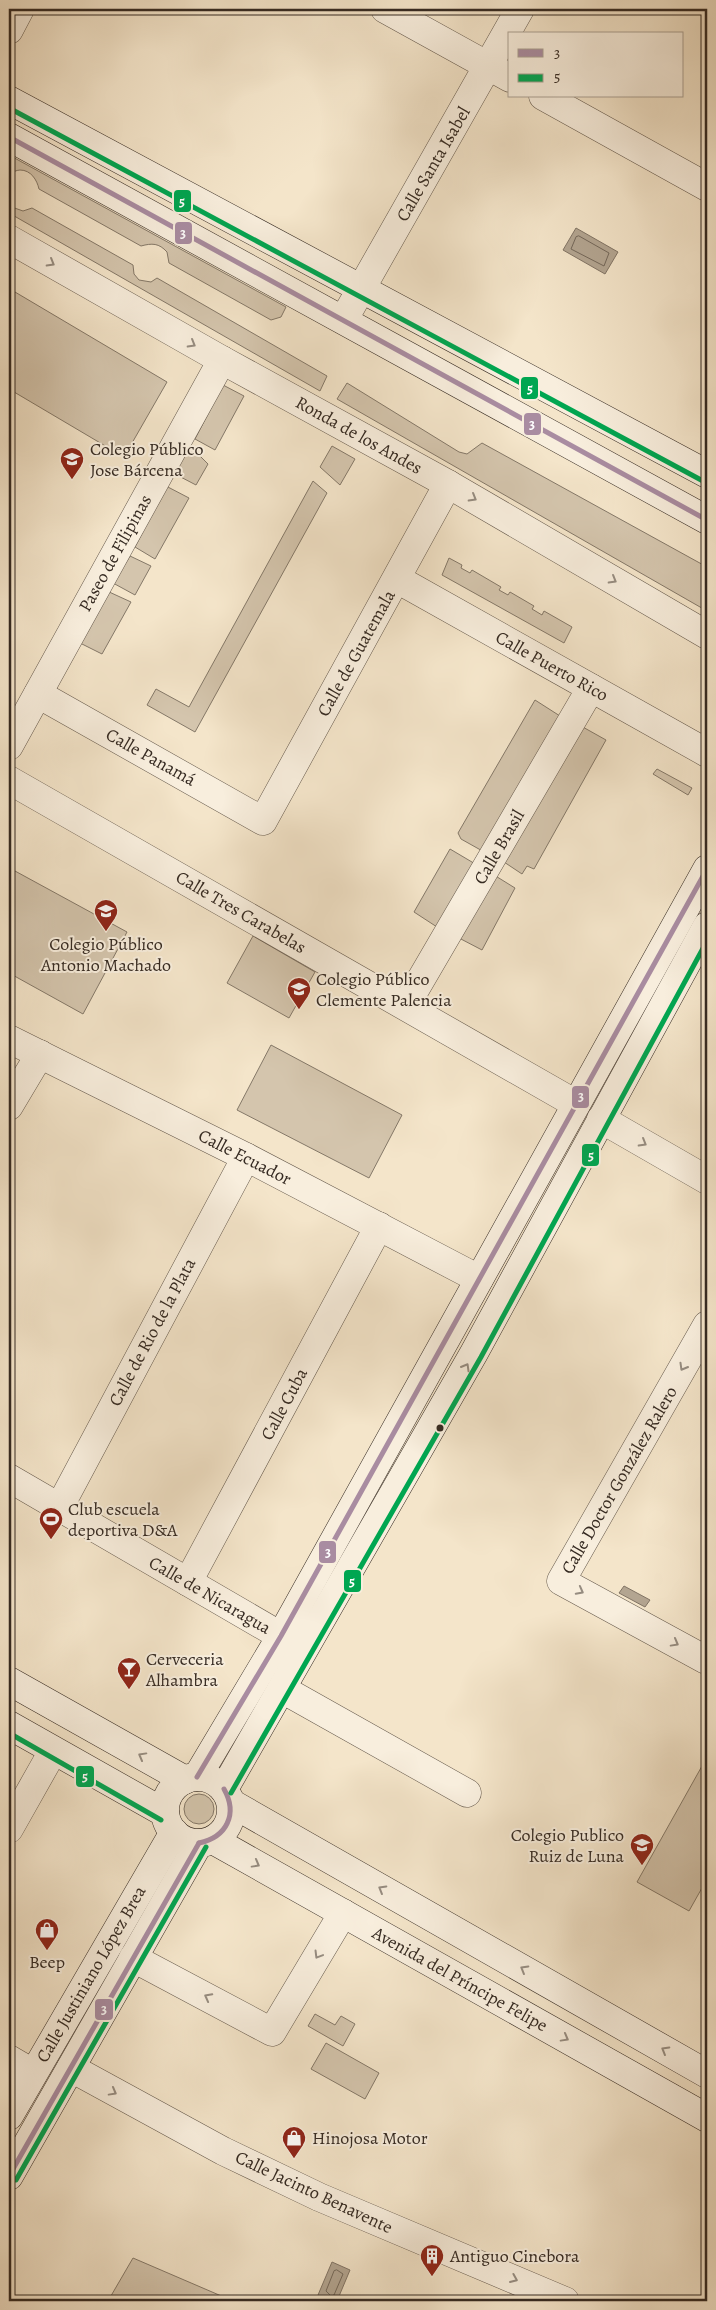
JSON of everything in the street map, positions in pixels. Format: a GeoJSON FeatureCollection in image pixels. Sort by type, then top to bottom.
{"type":"FeatureCollection","features":[{"type":"Feature","properties":{"kind":"street"},"geometry":{"type":"LineString","coordinates":[[9,30],[20,9]]}},
{"type":"Feature","properties":{"kind":"street"},"geometry":{"type":"LineString","coordinates":[[385,9],[500,72]]}},
{"type":"Feature","properties":{"kind":"street","name":"Calle Santa Isabel"},"geometry":{"type":"LineString","coordinates":[[513,32],[520,9]]}},
{"type":"Feature","properties":{"kind":"street","name":"Calle Santa Isabel"},"geometry":{"type":"LineString","coordinates":[[344,320],[500,72],[508,47]]}},
{"type":"Feature","properties":{"kind":"street"},"geometry":{"type":"LineString","coordinates":[[548,98],[707,187]]}},
{"type":"Feature","properties":{"kind":"street"},"geometry":{"type":"LineString","coordinates":[[9,100],[707,474]]}},
{"type":"Feature","properties":{"kind":"street"},"geometry":{"type":"LineString","coordinates":[[9,137],[707,520]]}},
{"type":"Feature","properties":{"kind":"street","name":"Ronda de los Andes"},"geometry":{"type":"LineString","coordinates":[[9,239],[222,360],[448,484],[707,635]]}},
{"type":"Feature","properties":{"kind":"street","name":"Paseo de Filipinas"},"geometry":{"type":"LineString","coordinates":[[9,746],[222,360]]}},
{"type":"Feature","properties":{"kind":"street","name":"Calle de Guatemala"},"geometry":{"type":"LineString","coordinates":[[263,821],[448,484]]}},
{"type":"Feature","properties":{"kind":"street","name":"Calle Puerto Rico"},"geometry":{"type":"LineString","coordinates":[[397,579],[707,753]]}},
{"type":"Feature","properties":{"kind":"street","name":"Calle Brasil"},"geometry":{"type":"LineString","coordinates":[[406,1006],[591,688]]}},
{"type":"Feature","properties":{"kind":"street","name":"Calle Panamá"},"geometry":{"type":"LineString","coordinates":[[38,694],[263,821]]}},
{"type":"Feature","properties":{"kind":"street","name":"Calle Tres Carabelas"},"geometry":{"type":"LineString","coordinates":[[9,780],[576,1104]]}},
{"type":"Feature","properties":{"kind":"street"},"geometry":{"type":"LineString","coordinates":[[169,1822],[169,1794],[175,1787],[191,1778],[281,1636],[707,868]]}},
{"type":"Feature","properties":{"kind":"street"},"geometry":{"type":"LineString","coordinates":[[9,1725],[169,1822],[186,1841],[206,1842],[228,1825],[232,1816],[228,1796],[282,1689],[474,1353],[707,926]]}},
{"type":"Feature","properties":{"kind":"street","name":"Calle Ecuador"},"geometry":{"type":"LineString","coordinates":[[9,1039],[246,1157],[479,1279]]}},
{"type":"Feature","properties":{"kind":"street"},"geometry":{"type":"LineString","coordinates":[[9,1106],[40,1054]]}},
{"type":"Feature","properties":{"kind":"street"},"geometry":{"type":"LineString","coordinates":[[601,1119],[707,1180]]}},
{"type":"Feature","properties":{"kind":"street","name":"Calle de Rio de la Plata"},"geometry":{"type":"LineString","coordinates":[[59,1508],[246,1157]]}},
{"type":"Feature","properties":{"kind":"street","name":"Calle Cuba"},"geometry":{"type":"LineString","coordinates":[[188,1582],[379,1226]]}},
{"type":"Feature","properties":{"kind":"street","name":"Calle Doctor González Ralero"},"geometry":{"type":"LineString","coordinates":[[707,1325],[561,1581],[707,1658]]}},
{"type":"Feature","properties":{"kind":"street","name":"Calle de Nicaragua"},"geometry":{"type":"LineString","coordinates":[[9,1478],[281,1636]]}},
{"type":"Feature","properties":{"kind":"street"},"geometry":{"type":"LineString","coordinates":[[9,1681],[191,1778],[212,1780],[228,1796],[707,2074]]}},
{"type":"Feature","properties":{"kind":"street"},"geometry":{"type":"LineString","coordinates":[[282,1689],[467,1793]]}},
{"type":"Feature","properties":{"kind":"street"},"geometry":{"type":"LineString","coordinates":[[9,1828],[53,1751]]}},
{"type":"Feature","properties":{"kind":"street","name":"Calle Justiniano López Brea"},"geometry":{"type":"LineString","coordinates":[[9,2116],[169,1822]]}},
{"type":"Feature","properties":{"kind":"street","name":"Calle Justiniano López Brea"},"geometry":{"type":"LineString","coordinates":[[9,2176],[133,1958],[206,1842]]}},
{"type":"Feature","properties":{"kind":"street","name":"Avenida del Príncipe Felipe"},"geometry":{"type":"LineString","coordinates":[[206,1842],[344,1913],[707,2118]]}},
{"type":"Feature","properties":{"kind":"street"},"geometry":{"type":"LineString","coordinates":[[133,1958],[272,2032],[344,1913]]}},
{"type":"Feature","properties":{"kind":"street"},"geometry":{"type":"LineString","coordinates":[[9,2059],[33,2073]]}},
{"type":"Feature","properties":{"kind":"street","name":"Calle Jacinto Benavente"},"geometry":{"type":"LineString","coordinates":[[71,2068],[223,2150],[319,2197],[565,2301]]}},
{"type":"Feature","properties":{"kind":"shaded area"},"geometry":{"type":"Polygon","coordinates":[[[9,155],[286,307],[281,317],[271,320],[169,263],[167,252],[158,245],[141,246],[39,189],[35,179],[24,170],[9,172],[9,155]]]}},
{"type":"Feature","properties":{"kind":"shaded area"},"geometry":{"type":"Polygon","coordinates":[[[9,206],[23,211],[32,208],[133,265],[134,274],[139,280],[151,282],[157,278],[327,376],[320,391],[9,213],[9,206]]]}},
{"type":"Feature","properties":{"kind":"shaded area"},"geometry":{"type":"Polygon","coordinates":[[[15,292],[167,382],[124,457],[9,389],[9,303],[15,292]]]}},
{"type":"Feature","properties":{"kind":"shaded area"},"geometry":{"type":"Polygon","coordinates":[[[347,383],[459,452],[467,454],[482,443],[707,567],[707,611],[337,399],[347,383]]]}},
{"type":"Feature","properties":{"kind":"shaded area"},"geometry":{"type":"Polygon","coordinates":[[[223,385],[244,396],[215,450],[195,439],[223,385]]]}},
{"type":"Feature","properties":{"kind":"shaded area"},"geometry":{"type":"Polygon","coordinates":[[[332,446],[355,459],[340,485],[320,467],[332,446]]]}},
{"type":"Feature","properties":{"kind":"shaded area"},"geometry":{"type":"Polygon","coordinates":[[[191,447],[208,464],[196,485],[173,473],[191,447]]]}},
{"type":"Feature","properties":{"kind":"shaded area"},"geometry":{"type":"Polygon","coordinates":[[[313,481],[327,493],[195,732],[147,705],[156,689],[189,707],[313,481]]]}},
{"type":"Feature","properties":{"kind":"shaded area"},"geometry":{"type":"Polygon","coordinates":[[[166,486],[189,498],[155,559],[135,547],[166,486]]]}},
{"type":"Feature","properties":{"kind":"shaded area"},"geometry":{"type":"Polygon","coordinates":[[[130,556],[151,566],[135,595],[113,583],[130,556]]]}},
{"type":"Feature","properties":{"kind":"shaded area"},"geometry":{"type":"Polygon","coordinates":[[[449,558],[462,565],[461,568],[470,573],[472,570],[501,587],[499,590],[508,595],[510,592],[534,606],[532,609],[542,615],[544,611],[572,627],[564,643],[442,575],[449,558]]]}},
{"type":"Feature","properties":{"kind":"shaded area"},"geometry":{"type":"Polygon","coordinates":[[[107,591],[131,602],[102,654],[80,643],[107,591]]]}},
{"type":"Feature","properties":{"kind":"shaded area"},"geometry":{"type":"Polygon","coordinates":[[[535,700],[560,716],[486,853],[461,839],[458,833],[535,700]]]}},
{"type":"Feature","properties":{"kind":"shaded area"},"geometry":{"type":"Polygon","coordinates":[[[581,726],[606,740],[534,869],[527,866],[522,874],[501,860],[581,726]]]}},
{"type":"Feature","properties":{"kind":"shaded area"},"geometry":{"type":"Polygon","coordinates":[[[657,769],[692,788],[688,795],[653,774],[657,769]]]}},
{"type":"Feature","properties":{"kind":"shaded area"},"geometry":{"type":"Polygon","coordinates":[[[450,849],[477,865],[437,927],[414,912],[450,849]]]}},
{"type":"Feature","properties":{"kind":"shaded area"},"geometry":{"type":"Polygon","coordinates":[[[15,871],[127,932],[83,1014],[9,973],[9,884],[15,871]]]}},
{"type":"Feature","properties":{"kind":"shaded area"},"geometry":{"type":"Polygon","coordinates":[[[494,875],[515,888],[482,950],[459,938],[494,875]]]}},
{"type":"Feature","properties":{"kind":"shaded area"},"geometry":{"type":"Polygon","coordinates":[[[253,936],[315,972],[289,1018],[227,983],[253,936]]]}},
{"type":"Feature","properties":{"kind":"shaded area"},"geometry":{"type":"Polygon","coordinates":[[[271,1045],[402,1115],[369,1178],[237,1110],[271,1045]]]}},
{"type":"Feature","properties":{"kind":"shaded area"},"geometry":{"type":"Polygon","coordinates":[[[702,1766],[707,1769],[707,1879],[689,1911],[637,1882],[702,1766]]]}},
{"type":"Feature","properties":{"kind":"shaded area"},"geometry":{"type":"Polygon","coordinates":[[[199,1794],[210,1798],[214,1809],[210,1820],[199,1824],[188,1820],[184,1809],[188,1798],[199,1794]]]}},
{"type":"Feature","properties":{"kind":"shaded area"},"geometry":{"type":"Polygon","coordinates":[[[315,2014],[335,2025],[341,2016],[355,2024],[343,2046],[308,2026],[315,2014]]]}},
{"type":"Feature","properties":{"kind":"shaded area"},"geometry":{"type":"Polygon","coordinates":[[[326,2043],[379,2073],[365,2099],[311,2069],[326,2043]]]}},
{"type":"Feature","properties":{"kind":"shaded area"},"geometry":{"type":"Polygon","coordinates":[[[133,2258],[233,2301],[108,2301],[133,2258]]]}},
{"type":"Feature","properties":{"kind":"water"},"geometry":{"type":"Polygon","coordinates":[[[576,228],[618,252],[605,274],[563,250],[576,228]]]}},
{"type":"Feature","properties":{"kind":"water"},"geometry":{"type":"Polygon","coordinates":[[[624,1586],[650,1600],[645,1607],[619,1593],[624,1586]]]}},
{"type":"Feature","properties":{"kind":"water"},"geometry":{"type":"Polygon","coordinates":[[[332,2262],[350,2270],[337,2301],[331,2301],[318,2295],[332,2262]]]}},
{"type":"Feature","properties":{"kind":"transit line","name":"5"},"geometry":{"type":"LineString","coordinates":[[9,108],[703,481]]}},
{"type":"Feature","properties":{"kind":"transit line","name":"3"},"geometry":{"type":"LineString","coordinates":[[9,137],[707,520]]}},
{"type":"Feature","properties":{"kind":"transit line","name":"3"},"geometry":{"type":"LineString","coordinates":[[197,1777],[281,1636],[707,869]]}},
{"type":"Feature","properties":{"kind":"transit line","name":"5"},"geometry":{"type":"LineString","coordinates":[[231,1793],[481,1357],[707,941]]}},
{"type":"Feature","properties":{"kind":"transit line","name":"5"},"geometry":{"type":"LineString","coordinates":[[9,1733],[161,1820]]}},
{"type":"Feature","properties":{"kind":"transit line","name":"3"},"geometry":{"type":"LineString","coordinates":[[199,1843],[217,1836],[227,1823],[230,1807],[224,1789]]}},
{"type":"Feature","properties":{"kind":"transit line","name":"3"},"geometry":{"type":"LineString","coordinates":[[9,2176],[199,1843]]}},
{"type":"Feature","properties":{"kind":"transit line","name":"5"},"geometry":{"type":"LineString","coordinates":[[16,2180],[206,1847]]}},
{"type":"Feature","properties":{"kind":"place","name":"Colegio Público Jose Bárcena"},"geometry":{"type":"Point","coordinates":[72,480]}},
{"type":"Feature","properties":{"kind":"place","name":"Colegio Público Antonio Machado"},"geometry":{"type":"Point","coordinates":[106,932]}},
{"type":"Feature","properties":{"kind":"place","name":"Colegio Público Clemente Palencia"},"geometry":{"type":"Point","coordinates":[299,1010]}},
{"type":"Feature","properties":{"kind":"place","name":"Club escuela deportiva D&A"},"geometry":{"type":"Point","coordinates":[51,1540]}},
{"type":"Feature","properties":{"kind":"place","name":"Cerveceria Alhambra"},"geometry":{"type":"Point","coordinates":[129,1690]}},
{"type":"Feature","properties":{"kind":"place","name":"Colegio Publico Ruiz de Luna"},"geometry":{"type":"Point","coordinates":[642,1866]}},
{"type":"Feature","properties":{"kind":"place","name":"Beep"},"geometry":{"type":"Point","coordinates":[47,1951]}},
{"type":"Feature","properties":{"kind":"place","name":"Hinojosa Motor"},"geometry":{"type":"Point","coordinates":[294,2159]}},
{"type":"Feature","properties":{"kind":"place","name":"Antiguo Cinebora"},"geometry":{"type":"Point","coordinates":[432,2277]}}]}
